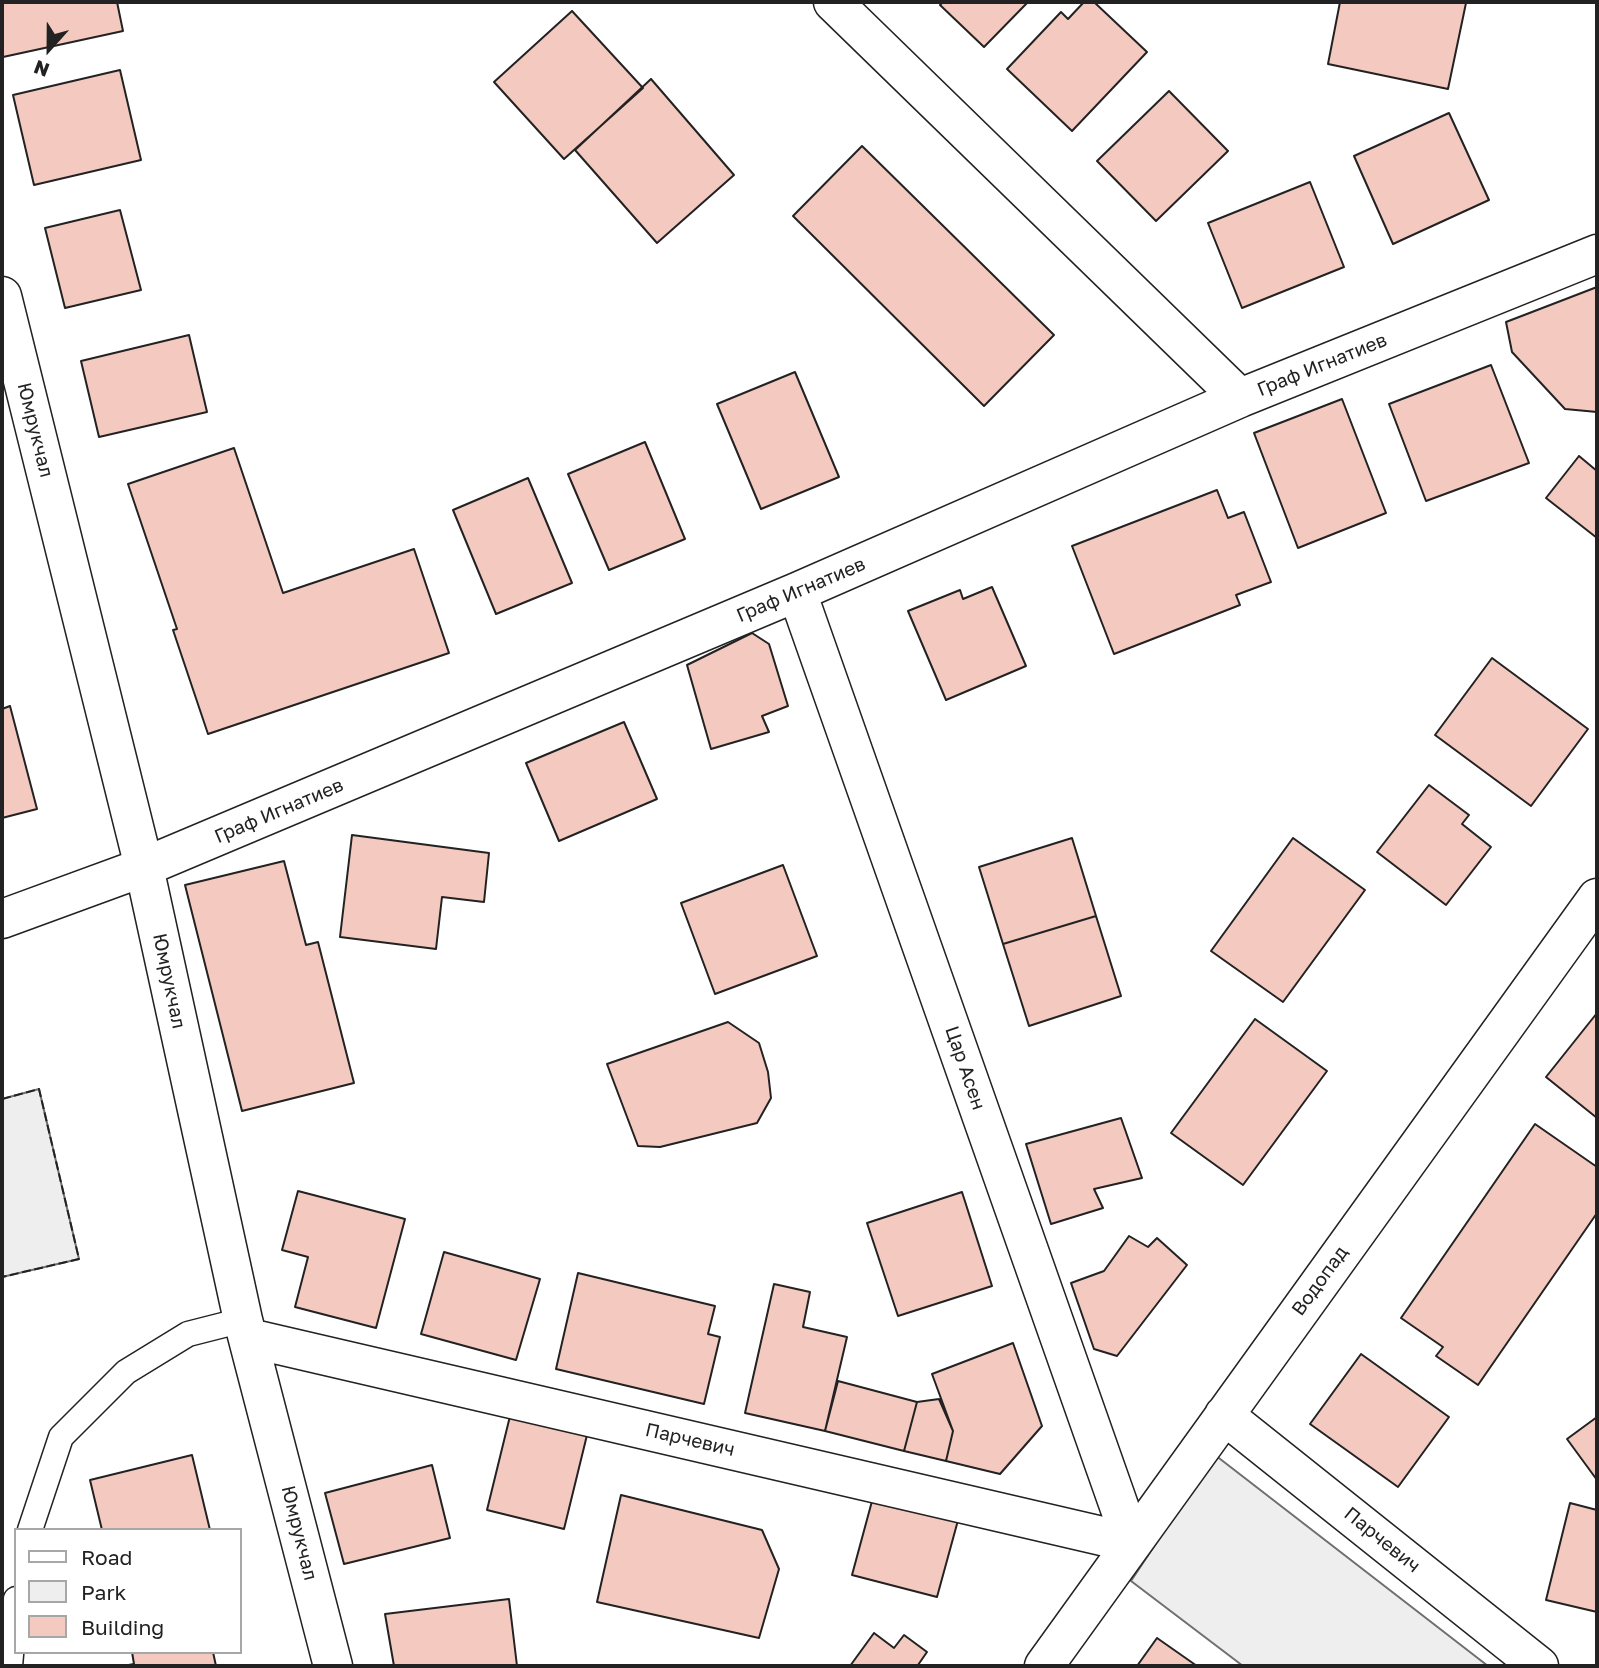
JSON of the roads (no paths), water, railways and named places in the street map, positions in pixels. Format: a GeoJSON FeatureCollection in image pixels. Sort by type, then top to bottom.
{"type":"FeatureCollection","features":[{"type":"Feature","properties":{"kind":"street"},"geometry":{"type":"LineString","coordinates":[[832,2],[1240,398]]}},
{"type":"Feature","properties":{"kind":"street","name":"Граф Игнатиев"},"geometry":{"type":"LineString","coordinates":[[2,919],[144,867],[797,592],[1240,398],[1597,254]]}},
{"type":"Feature","properties":{"kind":"street","name":"Юмрукчал"},"geometry":{"type":"LineString","coordinates":[[2,296],[144,867],[246,1329],[333,1666]]}},
{"type":"Feature","properties":{"kind":"street","name":"Цар Асен"},"geometry":{"type":"LineString","coordinates":[[797,592],[1132,1543]]}},
{"type":"Feature","properties":{"kind":"street","name":"Водопад"},"geometry":{"type":"LineString","coordinates":[[1044,1666],[1597,898]]}},
{"type":"Feature","properties":{"kind":"street","name":"Парчевич"},"geometry":{"type":"LineString","coordinates":[[246,1329],[1132,1543]]}},
{"type":"Feature","properties":{"kind":"street","name":"Парчевич"},"geometry":{"type":"LineString","coordinates":[[1224,1415],[1539,1666]]}},
{"type":"Feature","properties":{"kind":"lane"},"geometry":{"type":"LineString","coordinates":[[31,1528],[61,1437],[126,1372],[188,1334],[246,1329]]}},
{"type":"Feature","properties":{"kind":"lane"},"geometry":{"type":"LineString","coordinates":[[10,1666],[14,1621]]}}]}
